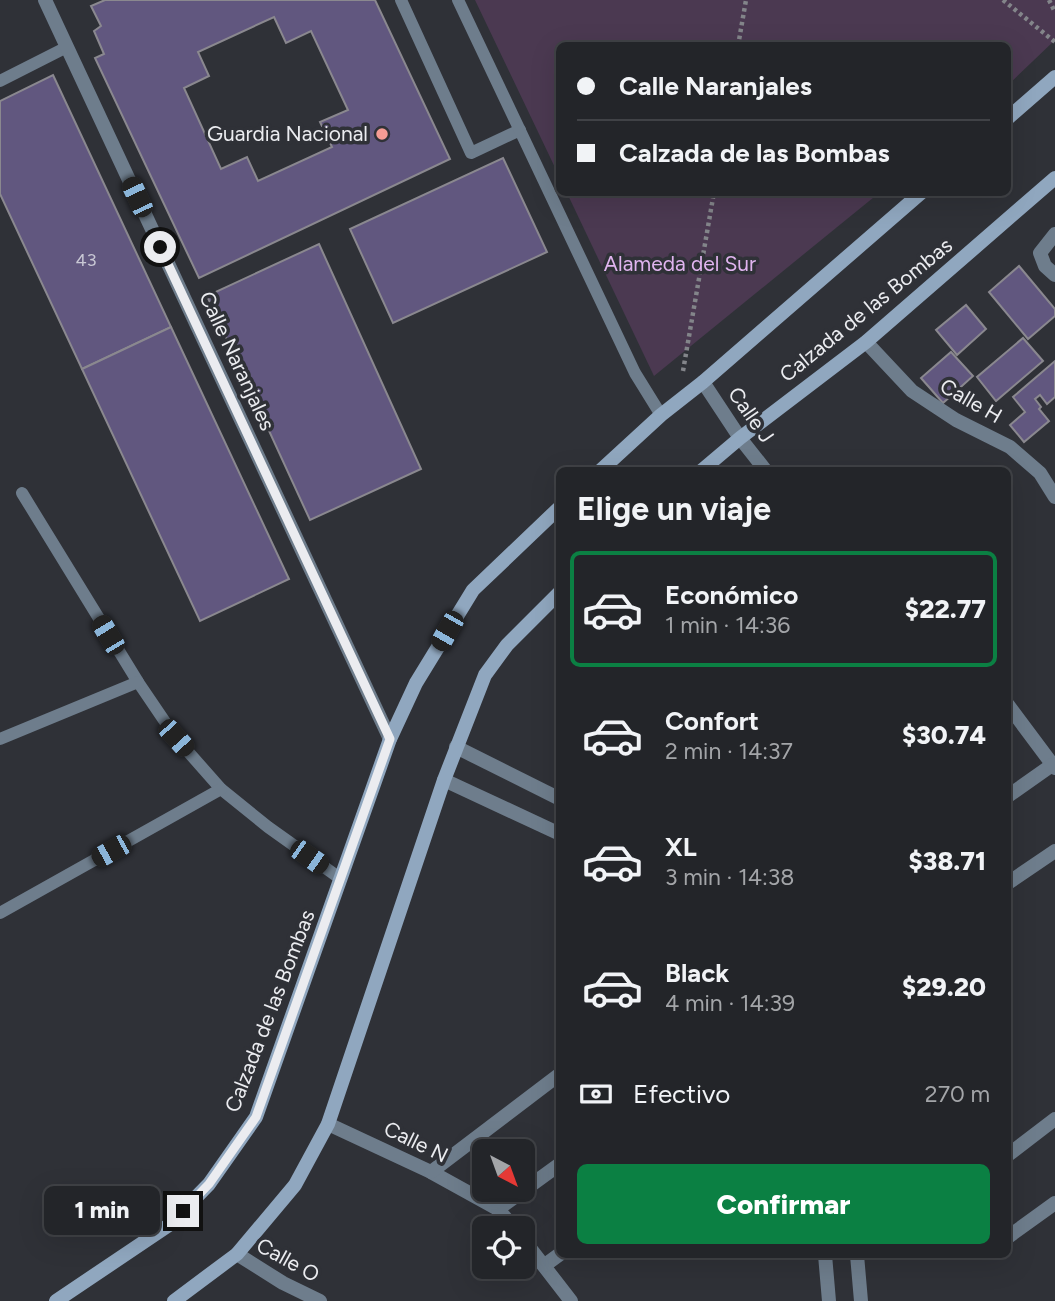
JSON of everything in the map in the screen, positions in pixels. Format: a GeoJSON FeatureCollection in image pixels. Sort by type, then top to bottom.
{"type":"FeatureCollection","features":[{"type":"Feature","properties":{"kind":"main road"},"geometry":{"type":"LineString","coordinates":[[1011,115],[1055,78]]}},
{"type":"Feature","properties":{"kind":"main road","name":"Calzada de las Bombas"},"geometry":{"type":"LineString","coordinates":[[706,467],[866,342],[1055,178]]}},
{"type":"Feature","properties":{"kind":"main road"},"geometry":{"type":"LineString","coordinates":[[604,467],[661,415],[703,382],[917,196]]}},
{"type":"Feature","properties":{"kind":"main road","name":"Calzada de las Bombas"},"geometry":{"type":"LineString","coordinates":[[56,1301],[169,1225],[209,1184],[256,1117],[390,739],[416,682],[473,590],[556,511]]}},
{"type":"Feature","properties":{"kind":"main road"},"geometry":{"type":"LineString","coordinates":[[174,1301],[237,1254],[295,1185],[328,1124],[444,780],[485,675],[507,645],[556,596]]}},
{"type":"Feature","properties":{"kind":"street","name":"Calle Naranjales"},"geometry":{"type":"LineString","coordinates":[[46,0],[390,739]]}},
{"type":"Feature","properties":{"kind":"street"},"geometry":{"type":"LineString","coordinates":[[1055,234],[1040,253],[1045,266],[1055,275]]}},
{"type":"Feature","properties":{"kind":"street","name":"Calle H"},"geometry":{"type":"LineString","coordinates":[[866,342],[912,391],[956,420],[1010,447],[1040,473],[1055,497]]}},
{"type":"Feature","properties":{"kind":"street","name":"Calle J"},"geometry":{"type":"LineString","coordinates":[[703,382],[763,467]]}},
{"type":"Feature","properties":{"kind":"street"},"geometry":{"type":"LineString","coordinates":[[1011,709],[1054,767],[1011,794]]}},
{"type":"Feature","properties":{"kind":"street"},"geometry":{"type":"LineString","coordinates":[[456,747],[556,797]]}},
{"type":"Feature","properties":{"kind":"street"},"geometry":{"type":"LineString","coordinates":[[444,780],[556,832]]}},
{"type":"Feature","properties":{"kind":"street"},"geometry":{"type":"LineString","coordinates":[[1011,881],[1055,851]]}},
{"type":"Feature","properties":{"kind":"street"},"geometry":{"type":"LineString","coordinates":[[431,1172],[556,1077]]}},
{"type":"Feature","properties":{"kind":"street"},"geometry":{"type":"LineString","coordinates":[[1011,1153],[1055,1119]]}},
{"type":"Feature","properties":{"kind":"street","name":"Calle N"},"geometry":{"type":"LineString","coordinates":[[328,1124],[431,1172],[498,1209],[504,1216]]}},
{"type":"Feature","properties":{"kind":"street"},"geometry":{"type":"LineString","coordinates":[[498,1209],[556,1167]]}},
{"type":"Feature","properties":{"kind":"street"},"geometry":{"type":"LineString","coordinates":[[1011,1235],[1055,1203]]}},
{"type":"Feature","properties":{"kind":"street"},"geometry":{"type":"LineString","coordinates":[[535,1253],[571,1301]]}},
{"type":"Feature","properties":{"kind":"street","name":"Calle O"},"geometry":{"type":"LineString","coordinates":[[237,1254],[283,1283],[320,1301]]}},
{"type":"Feature","properties":{"kind":"street"},"geometry":{"type":"LineString","coordinates":[[545,1265],[556,1257]]}},
{"type":"Feature","properties":{"kind":"street"},"geometry":{"type":"LineString","coordinates":[[825,1258],[829,1301]]}},
{"type":"Feature","properties":{"kind":"street"},"geometry":{"type":"LineString","coordinates":[[857,1258],[861,1301]]}},
{"type":"Feature","properties":{"kind":"lane"},"geometry":{"type":"LineString","coordinates":[[401,0],[471,153],[520,130]]}},
{"type":"Feature","properties":{"kind":"lane"},"geometry":{"type":"LineString","coordinates":[[458,0],[635,373],[661,415]]}},
{"type":"Feature","properties":{"kind":"lane"},"geometry":{"type":"LineString","coordinates":[[0,80],[67,47]]}},
{"type":"Feature","properties":{"kind":"lane"},"geometry":{"type":"LineString","coordinates":[[22,494],[138,682],[176,738],[221,789],[268,827],[341,879]]}},
{"type":"Feature","properties":{"kind":"lane"},"geometry":{"type":"LineString","coordinates":[[0,739],[138,682]]}},
{"type":"Feature","properties":{"kind":"lane"},"geometry":{"type":"LineString","coordinates":[[0,914],[221,789]]}},
{"type":"Feature","properties":{"kind":"path"},"geometry":{"type":"LineString","coordinates":[[739,42],[746,0]]}},
{"type":"Feature","properties":{"kind":"path"},"geometry":{"type":"LineString","coordinates":[[1003,0],[1055,42]]}},
{"type":"Feature","properties":{"kind":"path"},"geometry":{"type":"LineString","coordinates":[[1049,0],[1055,12]]}},
{"type":"Feature","properties":{"kind":"path"},"geometry":{"type":"LineString","coordinates":[[678,401],[713,196]]}},
{"type":"Feature","properties":{"kind":"green space"},"geometry":{"type":"Polygon","coordinates":[[[475,0],[1055,0],[1055,40],[1011,82],[1011,42],[556,42],[556,170],[475,0]]]}},
{"type":"Feature","properties":{"kind":"green space","name":"Alameda del Sur"},"geometry":{"type":"Polygon","coordinates":[[[568,196],[875,196],[654,376],[568,196]]]}},
{"type":"Feature","properties":{"kind":"building","name":"Guardia Nacional"},"geometry":{"type":"Polygon","coordinates":[[[105,0],[375,0],[450,159],[199,278],[95,58],[104,54],[94,31],[101,26],[91,6],[105,0]],[[274,17],[198,52],[209,76],[184,88],[221,169],[247,157],[258,181],[332,147],[320,122],[348,110],[311,31],[286,43],[274,17]]]}},
{"type":"Feature","properties":{"kind":"building"},"geometry":{"type":"Polygon","coordinates":[[[53,75],[171,327],[82,369],[0,194],[0,101],[53,75]]]}},
{"type":"Feature","properties":{"kind":"building"},"geometry":{"type":"Polygon","coordinates":[[[503,158],[547,252],[393,323],[350,229],[503,158]]]}},
{"type":"Feature","properties":{"kind":"building"},"geometry":{"type":"Polygon","coordinates":[[[319,244],[421,469],[310,520],[207,296],[319,244]]]}},
{"type":"Feature","properties":{"kind":"building"},"geometry":{"type":"Polygon","coordinates":[[[1019,266],[1055,309],[1055,316],[1028,339],[989,292],[1019,266]]]}},
{"type":"Feature","properties":{"kind":"building"},"geometry":{"type":"Polygon","coordinates":[[[966,305],[986,329],[957,355],[936,330],[966,305]]]}},
{"type":"Feature","properties":{"kind":"building"},"geometry":{"type":"Polygon","coordinates":[[[171,327],[289,579],[200,621],[82,369],[171,327]]]}},
{"type":"Feature","properties":{"kind":"building"},"geometry":{"type":"Polygon","coordinates":[[[1023,338],[1043,361],[996,401],[977,377],[1023,338]]]}},
{"type":"Feature","properties":{"kind":"building"},"geometry":{"type":"Polygon","coordinates":[[[951,352],[973,376],[943,403],[921,378],[951,352]]]}},
{"type":"Feature","properties":{"kind":"building"},"geometry":{"type":"Polygon","coordinates":[[[1055,361],[1055,397],[1047,404],[1040,395],[1035,399],[1049,421],[1024,442],[1010,425],[1025,412],[1013,397],[1055,361]]]}},
{"type":"Feature","properties":{"kind":"place","name":"Guardia Nacional"},"geometry":{"type":"Point","coordinates":[382,134]}},
{"type":"Feature","properties":{"kind":"route"},"geometry":{"type":"LineString","coordinates":[[160,247],[390,739],[256,1117],[209,1184],[183,1211]]}}]}
